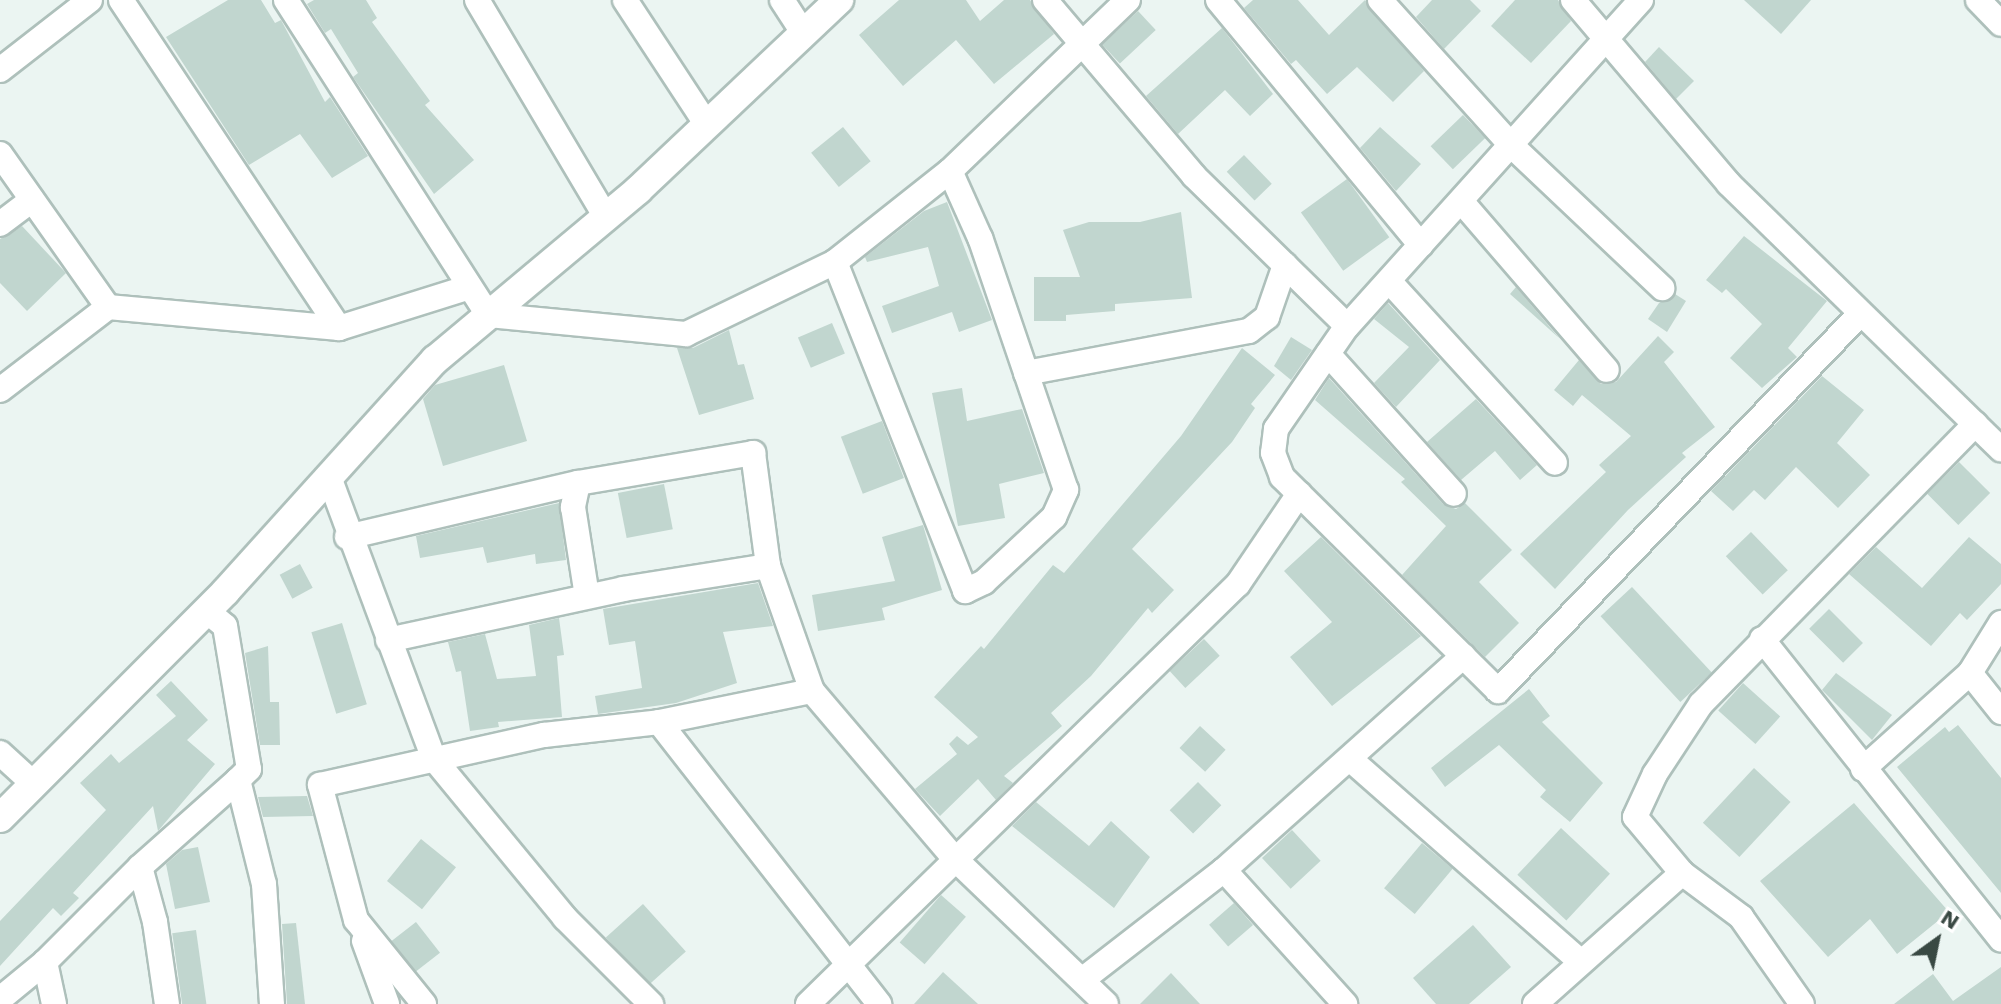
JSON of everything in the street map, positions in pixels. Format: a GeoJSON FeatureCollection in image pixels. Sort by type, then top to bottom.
{"type":"FeatureCollection","features":[{"type":"Feature","properties":{"kind":"street"},"geometry":{"type":"LineString","coordinates":[[0,70],[90,0]]}},
{"type":"Feature","properties":{"kind":"street"},"geometry":{"type":"LineString","coordinates":[[121,0],[339,328]]}},
{"type":"Feature","properties":{"kind":"street"},"geometry":{"type":"LineString","coordinates":[[286,0],[488,315]]}},
{"type":"Feature","properties":{"kind":"street"},"geometry":{"type":"LineString","coordinates":[[477,0],[606,217]]}},
{"type":"Feature","properties":{"kind":"street"},"geometry":{"type":"LineString","coordinates":[[625,0],[707,125]]}},
{"type":"Feature","properties":{"kind":"street"},"geometry":{"type":"LineString","coordinates":[[782,0],[803,32]]}},
{"type":"Feature","properties":{"kind":"street"},"geometry":{"type":"LineString","coordinates":[[0,818],[207,611],[435,360],[606,217],[839,0]]}},
{"type":"Feature","properties":{"kind":"street"},"geometry":{"type":"LineString","coordinates":[[1045,0],[1194,176],[1347,326]]}},
{"type":"Feature","properties":{"kind":"street"},"geometry":{"type":"LineString","coordinates":[[488,315],[686,334],[835,262],[950,171],[1080,42],[1128,0]]}},
{"type":"Feature","properties":{"kind":"street"},"geometry":{"type":"LineString","coordinates":[[1218,0],[1421,245]]}},
{"type":"Feature","properties":{"kind":"street"},"geometry":{"type":"LineString","coordinates":[[1380,0],[1512,146],[1662,288]]}},
{"type":"Feature","properties":{"kind":"street"},"geometry":{"type":"LineString","coordinates":[[1573,0],[1729,184],[2001,449]]}},
{"type":"Feature","properties":{"kind":"street"},"geometry":{"type":"LineString","coordinates":[[1641,0],[1608,42],[1347,326],[1276,429],[1273,453],[1282,477],[1498,691],[1861,313]]}},
{"type":"Feature","properties":{"kind":"street"},"geometry":{"type":"LineString","coordinates":[[1978,0],[2001,24]]}},
{"type":"Feature","properties":{"kind":"street"},"geometry":{"type":"LineString","coordinates":[[0,154],[108,307]]}},
{"type":"Feature","properties":{"kind":"street"},"geometry":{"type":"LineString","coordinates":[[835,262],[965,591],[984,582],[1054,517],[1066,490],[980,238],[950,171]]}},
{"type":"Feature","properties":{"kind":"street"},"geometry":{"type":"LineString","coordinates":[[0,224],[32,200]]}},
{"type":"Feature","properties":{"kind":"street"},"geometry":{"type":"LineString","coordinates":[[1461,201],[1607,370]]}},
{"type":"Feature","properties":{"kind":"street"},"geometry":{"type":"LineString","coordinates":[[1026,373],[1249,331],[1267,317],[1285,265]]}},
{"type":"Feature","properties":{"kind":"street"},"geometry":{"type":"LineString","coordinates":[[1389,281],[1555,463]]}},
{"type":"Feature","properties":{"kind":"street"},"geometry":{"type":"LineString","coordinates":[[0,390],[108,307],[339,328],[470,287]]}},
{"type":"Feature","properties":{"kind":"street"},"geometry":{"type":"LineString","coordinates":[[1328,354],[1454,494]]}},
{"type":"Feature","properties":{"kind":"street"},"geometry":{"type":"LineString","coordinates":[[1802,1004],[1741,917],[1682,873],[1635,817],[1655,774],[1701,704],[1975,424]]}},
{"type":"Feature","properties":{"kind":"street"},"geometry":{"type":"LineString","coordinates":[[347,537],[578,483],[753,453],[768,566],[812,691],[955,859],[1106,1004]]}},
{"type":"Feature","properties":{"kind":"street"},"geometry":{"type":"LineString","coordinates":[[329,477],[347,537],[434,759],[565,918],[651,1004]]}},
{"type":"Feature","properties":{"kind":"street"},"geometry":{"type":"LineString","coordinates":[[578,483],[573,507],[587,596]]}},
{"type":"Feature","properties":{"kind":"street"},"geometry":{"type":"LineString","coordinates":[[808,1004],[1238,584],[1299,494]]}},
{"type":"Feature","properties":{"kind":"street"},"geometry":{"type":"LineString","coordinates":[[388,640],[587,596],[768,566]]}},
{"type":"Feature","properties":{"kind":"street"},"geometry":{"type":"LineString","coordinates":[[0,999],[45,962],[140,867],[249,769],[225,626],[207,611]]}},
{"type":"Feature","properties":{"kind":"street"},"geometry":{"type":"LineString","coordinates":[[1863,769],[1970,673],[2001,623]]}},
{"type":"Feature","properties":{"kind":"street"},"geometry":{"type":"LineString","coordinates":[[1762,639],[2001,940]]}},
{"type":"Feature","properties":{"kind":"street"},"geometry":{"type":"LineString","coordinates":[[1082,980],[1224,870],[1351,760],[1463,656]]}},
{"type":"Feature","properties":{"kind":"street"},"geometry":{"type":"LineString","coordinates":[[1970,673],[2001,712]]}},
{"type":"Feature","properties":{"kind":"street"},"geometry":{"type":"LineString","coordinates":[[387,1004],[356,920],[320,785],[544,735],[659,722],[812,691]]}},
{"type":"Feature","properties":{"kind":"street"},"geometry":{"type":"LineString","coordinates":[[659,722],[845,965],[879,1004]]}},
{"type":"Feature","properties":{"kind":"street"},"geometry":{"type":"LineString","coordinates":[[0,753],[34,784]]}},
{"type":"Feature","properties":{"kind":"street"},"geometry":{"type":"LineString","coordinates":[[1351,760],[1581,962]]}},
{"type":"Feature","properties":{"kind":"street"},"geometry":{"type":"LineString","coordinates":[[238,780],[264,884],[272,1004]]}},
{"type":"Feature","properties":{"kind":"street"},"geometry":{"type":"LineString","coordinates":[[140,867],[155,922],[167,1004]]}},
{"type":"Feature","properties":{"kind":"street"},"geometry":{"type":"LineString","coordinates":[[1224,870],[1345,1004]]}},
{"type":"Feature","properties":{"kind":"street"},"geometry":{"type":"LineString","coordinates":[[1535,1004],[1682,873]]}},
{"type":"Feature","properties":{"kind":"street"},"geometry":{"type":"LineString","coordinates":[[356,920],[424,1004]]}},
{"type":"Feature","properties":{"kind":"street"},"geometry":{"type":"LineString","coordinates":[[45,962],[54,1004]]}},
{"type":"Feature","properties":{"kind":"building"},"geometry":{"type":"Polygon","coordinates":[[[228,0],[261,0],[275,23],[281,20],[325,102],[330,97],[368,156],[332,178],[300,134],[249,165],[166,37],[228,0]]]}},
{"type":"Feature","properties":{"kind":"building"},"geometry":{"type":"Polygon","coordinates":[[[314,0],[366,0],[377,18],[372,22],[430,101],[425,105],[474,160],[434,194],[353,77],[358,73],[331,29],[325,33],[307,4],[314,0]]]}},
{"type":"Feature","properties":{"kind":"building"},"geometry":{"type":"Polygon","coordinates":[[[899,0],[966,0],[980,21],[1004,0],[1030,0],[1054,34],[994,84],[956,40],[903,86],[859,35],[899,0]]]}},
{"type":"Feature","properties":{"kind":"building"},"geometry":{"type":"Polygon","coordinates":[[[1253,0],[1298,0],[1329,35],[1365,0],[1424,71],[1393,102],[1357,67],[1327,94],[1296,60],[1291,64],[1244,8],[1253,0]]]}},
{"type":"Feature","properties":{"kind":"building"},"geometry":{"type":"Polygon","coordinates":[[[1432,0],[1470,0],[1481,11],[1444,49],[1416,17],[1432,0]]]}},
{"type":"Feature","properties":{"kind":"building"},"geometry":{"type":"Polygon","coordinates":[[[1515,0],[1558,0],[1571,21],[1531,63],[1491,26],[1515,0]]]}},
{"type":"Feature","properties":{"kind":"building"},"geometry":{"type":"Polygon","coordinates":[[[1744,0],[1811,0],[1781,34],[1744,0]]]}},
{"type":"Feature","properties":{"kind":"building"},"geometry":{"type":"Polygon","coordinates":[[[1138,11],[1156,30],[1120,63],[1102,44],[1138,11]]]}},
{"type":"Feature","properties":{"kind":"building"},"geometry":{"type":"Polygon","coordinates":[[[1222,28],[1273,94],[1250,116],[1225,90],[1178,134],[1146,96],[1222,28]]]}},
{"type":"Feature","properties":{"kind":"building"},"geometry":{"type":"Polygon","coordinates":[[[1659,47],[1694,81],[1676,99],[1645,62],[1659,47]]]}},
{"type":"Feature","properties":{"kind":"building"},"geometry":{"type":"Polygon","coordinates":[[[1463,115],[1485,138],[1453,169],[1431,146],[1463,115]]]}},
{"type":"Feature","properties":{"kind":"building"},"geometry":{"type":"Polygon","coordinates":[[[843,127],[871,161],[839,187],[811,153],[843,127]]]}},
{"type":"Feature","properties":{"kind":"building"},"geometry":{"type":"Polygon","coordinates":[[[1380,127],[1421,164],[1396,191],[1360,148],[1380,127]]]}},
{"type":"Feature","properties":{"kind":"building"},"geometry":{"type":"Polygon","coordinates":[[[1244,155],[1272,184],[1255,200],[1227,172],[1244,155]]]}},
{"type":"Feature","properties":{"kind":"building"},"geometry":{"type":"Polygon","coordinates":[[[1347,179],[1389,237],[1343,271],[1301,213],[1347,179]]]}},
{"type":"Feature","properties":{"kind":"building"},"geometry":{"type":"Polygon","coordinates":[[[947,202],[992,320],[959,332],[952,312],[892,333],[882,306],[939,286],[928,247],[867,262],[865,257],[924,211],[947,202]]]}},
{"type":"Feature","properties":{"kind":"building"},"geometry":{"type":"Polygon","coordinates":[[[1181,212],[1192,298],[1115,304],[1115,311],[1066,315],[1066,321],[1034,321],[1034,277],[1080,277],[1063,230],[1089,222],[1140,222],[1181,212]]]}},
{"type":"Feature","properties":{"kind":"building"},"geometry":{"type":"Polygon","coordinates":[[[22,226],[66,273],[27,311],[0,283],[0,239],[22,226]]]}},
{"type":"Feature","properties":{"kind":"building"},"geometry":{"type":"Polygon","coordinates":[[[1744,236],[1827,301],[1788,348],[1797,357],[1762,388],[1730,358],[1762,324],[1726,289],[1722,293],[1706,280],[1744,236]]]}},
{"type":"Feature","properties":{"kind":"building"},"geometry":{"type":"Polygon","coordinates":[[[1516,287],[1559,338],[1510,294],[1516,287]]]}},
{"type":"Feature","properties":{"kind":"building"},"geometry":{"type":"Polygon","coordinates":[[[1675,294],[1686,301],[1667,332],[1648,319],[1659,303],[1675,294]]]}},
{"type":"Feature","properties":{"kind":"building"},"geometry":{"type":"Polygon","coordinates":[[[1388,303],[1440,360],[1396,407],[1374,383],[1409,347],[1374,319],[1388,303]]]}},
{"type":"Feature","properties":{"kind":"building"},"geometry":{"type":"Polygon","coordinates":[[[832,323],[845,353],[811,368],[798,337],[832,323]]]}},
{"type":"Feature","properties":{"kind":"building"},"geometry":{"type":"Polygon","coordinates":[[[729,330],[738,365],[744,364],[754,399],[699,415],[677,348],[693,348],[729,330]]]}},
{"type":"Feature","properties":{"kind":"building"},"geometry":{"type":"Polygon","coordinates":[[[1658,336],[1674,352],[1664,362],[1715,427],[1682,453],[1686,457],[1628,510],[1555,589],[1520,554],[1606,472],[1599,465],[1631,436],[1582,395],[1573,406],[1554,390],[1579,360],[1601,384],[1616,382],[1658,336]]]}},
{"type":"Feature","properties":{"kind":"building"},"geometry":{"type":"Polygon","coordinates":[[[1291,337],[1312,350],[1291,380],[1274,366],[1291,337]]]}},
{"type":"Feature","properties":{"kind":"building"},"geometry":{"type":"Polygon","coordinates":[[[1242,348],[1275,375],[1251,404],[1255,408],[1232,442],[1132,549],[1174,590],[1152,613],[1148,608],[1091,676],[1051,713],[1062,726],[1004,776],[1013,783],[996,800],[978,779],[940,816],[915,789],[957,754],[949,744],[957,736],[968,745],[978,737],[934,697],[981,646],[984,649],[1053,565],[1064,573],[1181,436],[1242,348]]]}},
{"type":"Feature","properties":{"kind":"building"},"geometry":{"type":"Polygon","coordinates":[[[504,365],[527,441],[443,466],[423,399],[435,385],[504,365]]]}},
{"type":"Feature","properties":{"kind":"building"},"geometry":{"type":"Polygon","coordinates":[[[1822,376],[1864,410],[1837,443],[1870,475],[1838,508],[1796,467],[1765,500],[1754,490],[1733,511],[1711,491],[1822,376]]]}},
{"type":"Feature","properties":{"kind":"building"},"geometry":{"type":"Polygon","coordinates":[[[1329,378],[1443,504],[1456,509],[1465,503],[1512,550],[1479,582],[1519,623],[1485,657],[1402,575],[1446,526],[1401,482],[1405,479],[1315,400],[1329,378]]]}},
{"type":"Feature","properties":{"kind":"building"},"geometry":{"type":"Polygon","coordinates":[[[962,388],[967,421],[1022,409],[1044,473],[999,484],[1005,518],[958,526],[932,393],[962,388]]]}},
{"type":"Feature","properties":{"kind":"building"},"geometry":{"type":"Polygon","coordinates":[[[1476,399],[1537,465],[1520,480],[1495,451],[1461,480],[1427,442],[1476,399]]]}},
{"type":"Feature","properties":{"kind":"building"},"geometry":{"type":"Polygon","coordinates":[[[882,421],[904,478],[863,494],[841,437],[882,421]]]}},
{"type":"Feature","properties":{"kind":"building"},"geometry":{"type":"Polygon","coordinates":[[[1959,462],[1990,493],[1958,525],[1927,494],[1959,462]]]}},
{"type":"Feature","properties":{"kind":"building"},"geometry":{"type":"Polygon","coordinates":[[[664,484],[673,529],[627,538],[618,493],[664,484]]]}},
{"type":"Feature","properties":{"kind":"building"},"geometry":{"type":"Polygon","coordinates":[[[559,503],[566,560],[536,564],[535,554],[487,563],[483,547],[420,558],[416,536],[559,503]]]}},
{"type":"Feature","properties":{"kind":"building"},"geometry":{"type":"Polygon","coordinates":[[[923,525],[942,590],[882,608],[885,620],[818,631],[812,595],[895,581],[882,537],[923,525]]]}},
{"type":"Feature","properties":{"kind":"building"},"geometry":{"type":"Polygon","coordinates":[[[1751,532],[1788,570],[1763,594],[1726,556],[1751,532]]]}},
{"type":"Feature","properties":{"kind":"building"},"geometry":{"type":"Polygon","coordinates":[[[1321,537],[1421,636],[1332,706],[1290,657],[1332,622],[1284,571],[1321,537]]]}},
{"type":"Feature","properties":{"kind":"building"},"geometry":{"type":"Polygon","coordinates":[[[1969,537],[2001,564],[2001,584],[1967,620],[1960,613],[1931,646],[1849,574],[1876,547],[1922,588],[1969,537]]]}},
{"type":"Feature","properties":{"kind":"building"},"geometry":{"type":"Polygon","coordinates":[[[300,564],[313,588],[292,599],[280,575],[300,564]]]}},
{"type":"Feature","properties":{"kind":"building"},"geometry":{"type":"Polygon","coordinates":[[[758,583],[773,626],[723,632],[737,683],[676,703],[598,714],[595,696],[642,688],[635,641],[609,645],[603,609],[758,583]]]}},
{"type":"Feature","properties":{"kind":"building"},"geometry":{"type":"Polygon","coordinates":[[[1632,587],[1712,673],[1680,702],[1601,616],[1632,587]]]}},
{"type":"Feature","properties":{"kind":"building"},"geometry":{"type":"Polygon","coordinates":[[[1829,609],[1863,643],[1843,663],[1809,629],[1829,609]]]}},
{"type":"Feature","properties":{"kind":"building"},"geometry":{"type":"Polygon","coordinates":[[[559,618],[564,655],[557,656],[562,717],[498,722],[499,727],[470,731],[461,671],[456,672],[448,642],[485,634],[497,679],[536,676],[529,625],[559,618]]]}},
{"type":"Feature","properties":{"kind":"building"},"geometry":{"type":"Polygon","coordinates":[[[342,623],[367,704],[336,714],[311,632],[342,623]]]}},
{"type":"Feature","properties":{"kind":"building"},"geometry":{"type":"Polygon","coordinates":[[[1204,639],[1220,656],[1185,688],[1170,671],[1204,639]]]}},
{"type":"Feature","properties":{"kind":"building"},"geometry":{"type":"Polygon","coordinates":[[[268,646],[270,702],[279,702],[280,745],[260,745],[245,653],[268,646]]]}},
{"type":"Feature","properties":{"kind":"building"},"geometry":{"type":"Polygon","coordinates":[[[1836,673],[1892,715],[1872,740],[1822,690],[1836,673]]]}},
{"type":"Feature","properties":{"kind":"building"},"geometry":{"type":"Polygon","coordinates":[[[171,681],[208,720],[187,740],[215,764],[158,831],[153,806],[73,893],[79,898],[61,916],[53,908],[0,966],[0,921],[106,810],[80,783],[111,754],[119,763],[176,716],[156,695],[171,681]]]}},
{"type":"Feature","properties":{"kind":"building"},"geometry":{"type":"Polygon","coordinates":[[[1743,683],[1780,716],[1755,744],[1718,710],[1743,683]]]}},
{"type":"Feature","properties":{"kind":"building"},"geometry":{"type":"Polygon","coordinates":[[[1529,689],[1550,716],[1542,722],[1603,783],[1570,822],[1540,797],[1546,790],[1499,745],[1445,787],[1431,768],[1529,689]]]}},
{"type":"Feature","properties":{"kind":"building"},"geometry":{"type":"Polygon","coordinates":[[[1958,725],[2001,778],[2001,893],[1897,767],[1945,727],[1949,732],[1958,725]]]}},
{"type":"Feature","properties":{"kind":"building"},"geometry":{"type":"Polygon","coordinates":[[[1200,726],[1226,750],[1205,772],[1180,748],[1200,726]]]}},
{"type":"Feature","properties":{"kind":"building"},"geometry":{"type":"Polygon","coordinates":[[[1754,768],[1791,802],[1739,857],[1703,823],[1754,768]]]}},
{"type":"Feature","properties":{"kind":"building"},"geometry":{"type":"Polygon","coordinates":[[[1198,782],[1221,805],[1193,834],[1170,810],[1198,782]]]}},
{"type":"Feature","properties":{"kind":"building"},"geometry":{"type":"Polygon","coordinates":[[[307,796],[313,816],[263,817],[258,797],[307,796]]]}},
{"type":"Feature","properties":{"kind":"building"},"geometry":{"type":"Polygon","coordinates":[[[1036,802],[1089,846],[1111,821],[1150,857],[1114,908],[1012,826],[1036,802]]]}},
{"type":"Feature","properties":{"kind":"building"},"geometry":{"type":"Polygon","coordinates":[[[1854,803],[1949,912],[1897,954],[1870,919],[1828,957],[1760,881],[1854,803]]]}},
{"type":"Feature","properties":{"kind":"building"},"geometry":{"type":"Polygon","coordinates":[[[1561,828],[1610,874],[1566,921],[1517,875],[1561,828]]]}},
{"type":"Feature","properties":{"kind":"building"},"geometry":{"type":"Polygon","coordinates":[[[1292,830],[1321,861],[1291,889],[1262,858],[1292,830]]]}},
{"type":"Feature","properties":{"kind":"building"},"geometry":{"type":"Polygon","coordinates":[[[421,839],[456,867],[422,909],[387,881],[421,839]]]}},
{"type":"Feature","properties":{"kind":"building"},"geometry":{"type":"Polygon","coordinates":[[[1422,843],[1453,869],[1415,914],[1384,888],[1422,843]]]}},
{"type":"Feature","properties":{"kind":"building"},"geometry":{"type":"Polygon","coordinates":[[[198,847],[210,902],[175,909],[166,864],[182,850],[198,847]]]}},
{"type":"Feature","properties":{"kind":"building"},"geometry":{"type":"Polygon","coordinates":[[[941,895],[966,917],[925,964],[900,943],[941,895]]]}},
{"type":"Feature","properties":{"kind":"building"},"geometry":{"type":"Polygon","coordinates":[[[1234,903],[1253,925],[1228,947],[1209,925],[1234,903]]]}},
{"type":"Feature","properties":{"kind":"building"},"geometry":{"type":"Polygon","coordinates":[[[643,904],[686,952],[649,985],[606,937],[643,904]]]}},
{"type":"Feature","properties":{"kind":"building"},"geometry":{"type":"Polygon","coordinates":[[[416,922],[440,953],[416,972],[392,941],[416,922]]]}},
{"type":"Feature","properties":{"kind":"building"},"geometry":{"type":"Polygon","coordinates":[[[296,923],[305,1004],[287,1004],[282,924],[296,923]]]}},
{"type":"Feature","properties":{"kind":"building"},"geometry":{"type":"Polygon","coordinates":[[[1473,925],[1511,967],[1469,1004],[1436,1004],[1413,978],[1473,925]]]}},
{"type":"Feature","properties":{"kind":"building"},"geometry":{"type":"Polygon","coordinates":[[[196,930],[206,1004],[182,1004],[172,933],[196,930]]]}},
{"type":"Feature","properties":{"kind":"building"},"geometry":{"type":"Polygon","coordinates":[[[2001,967],[2001,1004],[1894,1004],[1933,974],[1953,1001],[2001,967]]]}},
{"type":"Feature","properties":{"kind":"building"},"geometry":{"type":"Polygon","coordinates":[[[943,972],[978,1004],[914,1004],[943,972]]]}},
{"type":"Feature","properties":{"kind":"building"},"geometry":{"type":"Polygon","coordinates":[[[1171,973],[1200,1004],[1140,1004],[1171,973]]]}}]}
